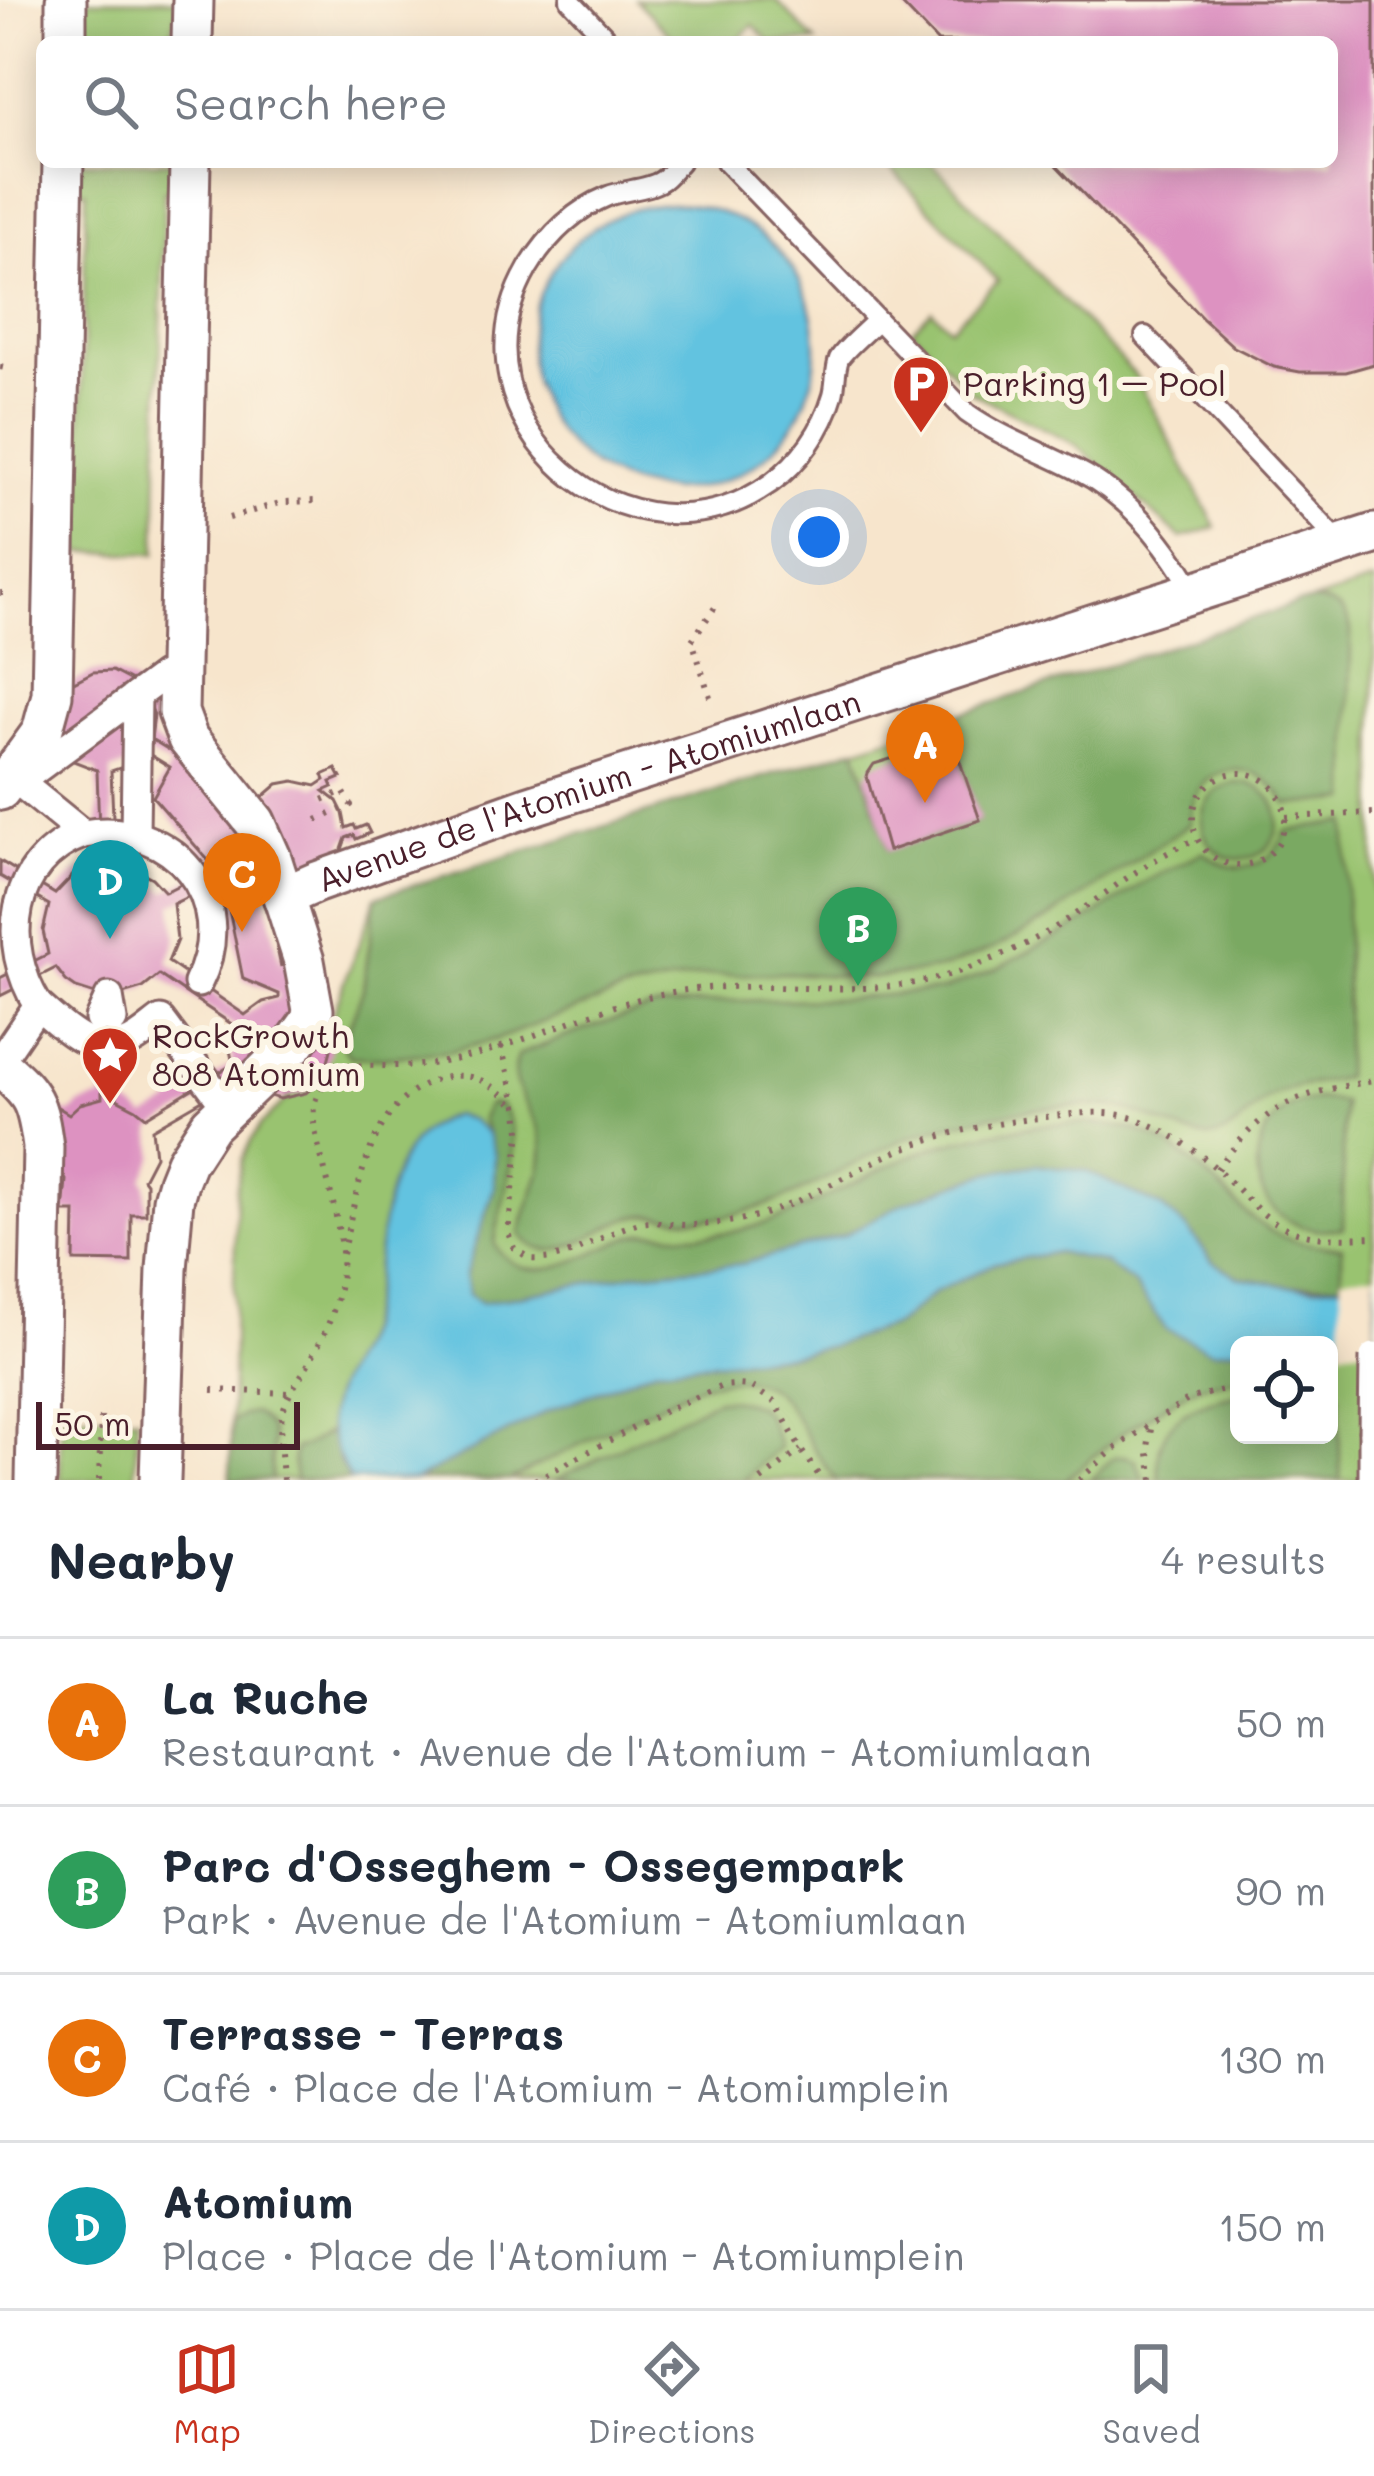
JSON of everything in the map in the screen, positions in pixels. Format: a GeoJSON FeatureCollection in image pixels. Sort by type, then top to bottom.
{"type":"FeatureCollection","features":[{"type":"Feature","properties":{"kind":"street"},"geometry":{"type":"LineString","coordinates":[[0,790],[42,732],[52,695],[63,168]]}},
{"type":"Feature","properties":{"kind":"street"},"geometry":{"type":"LineString","coordinates":[[160,1480],[172,1200],[186,1162],[209,1125],[295,1043],[313,1010],[304,961],[271,858],[255,822],[188,739],[171,677],[190,168]]}},
{"type":"Feature","properties":{"kind":"street","name":"Avenue de l'Atomium - Atomiumlaan"},"geometry":{"type":"LineString","coordinates":[[283,897],[527,807],[1358,539]]}},
{"type":"Feature","properties":{"kind":"street"},"geometry":{"type":"LineString","coordinates":[[83,834],[19,782],[137,695],[171,677]]}},
{"type":"Feature","properties":{"kind":"street"},"geometry":{"type":"LineString","coordinates":[[107,863],[135,834],[137,695]]}},
{"type":"Feature","properties":{"kind":"street"},"geometry":{"type":"LineString","coordinates":[[198,983],[212,932],[204,893],[171,852],[135,834],[83,834],[37,861],[21,882],[8,933],[22,984],[38,1005],[83,1042],[105,1032],[127,1044],[161,1020],[222,1100]]}},
{"type":"Feature","properties":{"kind":"street"},"geometry":{"type":"LineString","coordinates":[[35,1480],[43,1147],[38,1110],[2,1060],[38,1005]]}},
{"type":"Feature","properties":{"kind":"street"},"geometry":{"type":"LineString","coordinates":[[1373,1480],[1374,1357]]}},
{"type":"Feature","properties":{"kind":"lane"},"geometry":{"type":"LineString","coordinates":[[570,0],[604,36]]}},
{"type":"Feature","properties":{"kind":"lane"},"geometry":{"type":"LineString","coordinates":[[674,168],[658,183],[604,197],[558,229],[539,250],[514,301],[508,328],[511,384],[532,436],[570,478],[619,506],[674,515],[751,496],[794,464],[811,443],[833,395],[839,359],[878,320]]}},
{"type":"Feature","properties":{"kind":"lane"},"geometry":{"type":"LineString","coordinates":[[731,168],[967,413],[1109,490],[1160,538],[1194,592]]}},
{"type":"Feature","properties":{"kind":"lane"},"geometry":{"type":"LineString","coordinates":[[1144,336],[1358,539]]}},
{"type":"Feature","properties":{"kind":"path"},"geometry":{"type":"LineString","coordinates":[[0,368],[10,369]]}},
{"type":"Feature","properties":{"kind":"path"},"geometry":{"type":"LineString","coordinates":[[229,518],[283,502],[315,501]]}},
{"type":"Feature","properties":{"kind":"path"},"geometry":{"type":"LineString","coordinates":[[710,697],[692,640],[718,603]]}},
{"type":"Feature","properties":{"kind":"path"},"geometry":{"type":"LineString","coordinates":[[1228,774],[1255,775],[1277,792],[1286,817],[1278,844],[1269,854],[1244,865],[1216,859],[1205,850],[1197,838],[1193,812],[1197,799],[1216,779],[1228,774]]}},
{"type":"Feature","properties":{"kind":"path"},"geometry":{"type":"LineString","coordinates":[[317,820],[351,805],[343,791],[318,802]]}},
{"type":"Feature","properties":{"kind":"path"},"geometry":{"type":"LineString","coordinates":[[1286,817],[1374,813]]}},
{"type":"Feature","properties":{"kind":"path"},"geometry":{"type":"LineString","coordinates":[[341,1258],[314,1109],[327,1080],[347,1065],[449,1061],[637,999],[677,991],[745,985],[857,990],[924,982],[1040,937],[1171,849],[1197,838]]}},
{"type":"Feature","properties":{"kind":"path"},"geometry":{"type":"LineString","coordinates":[[501,1046],[518,1109],[519,1151],[508,1233],[514,1248],[530,1259],[573,1254],[644,1222],[688,1225],[743,1220],[812,1196],[905,1147],[972,1127],[1103,1112],[1164,1132],[1217,1169],[1252,1205],[1282,1226],[1314,1237],[1374,1237]]}},
{"type":"Feature","properties":{"kind":"path"},"geometry":{"type":"LineString","coordinates":[[283,1480],[282,1414],[335,1309],[341,1258],[374,1139],[389,1113],[426,1083],[461,1075],[492,1084],[518,1109]]}},
{"type":"Feature","properties":{"kind":"path"},"geometry":{"type":"LineString","coordinates":[[1217,1169],[1246,1131],[1269,1112],[1310,1093],[1374,1081]]}},
{"type":"Feature","properties":{"kind":"path"},"geometry":{"type":"LineString","coordinates":[[535,1480],[670,1408],[736,1385],[750,1386],[776,1403],[822,1480]]}},
{"type":"Feature","properties":{"kind":"path"},"geometry":{"type":"LineString","coordinates":[[1079,1480],[1112,1451],[1191,1398],[1230,1388]]}},
{"type":"Feature","properties":{"kind":"path"},"geometry":{"type":"LineString","coordinates":[[212,1390],[290,1394]]}},
{"type":"Feature","properties":{"kind":"path"},"geometry":{"type":"LineString","coordinates":[[100,1480],[101,1416]]}},
{"type":"Feature","properties":{"kind":"path"},"geometry":{"type":"LineString","coordinates":[[1152,1423],[1148,1447],[1153,1480]]}},
{"type":"Feature","properties":{"kind":"path"},"geometry":{"type":"LineString","coordinates":[[761,1480],[801,1450]]}},
{"type":"Feature","properties":{"kind":"green space"},"geometry":{"type":"Polygon","coordinates":[[[81,0],[179,0],[167,36],[92,36],[83,21],[81,0]]]}},
{"type":"Feature","properties":{"kind":"green space"},"geometry":{"type":"Polygon","coordinates":[[[636,0],[776,0],[810,36],[764,36],[753,25],[742,36],[671,36],[636,0]]]}},
{"type":"Feature","properties":{"kind":"green space"},"geometry":{"type":"Polygon","coordinates":[[[78,168],[174,168],[173,190],[164,191],[156,554],[79,552],[86,191],[76,190],[78,168]]]}},
{"type":"Feature","properties":{"kind":"green space"},"geometry":{"type":"Polygon","coordinates":[[[890,168],[937,168],[1135,375],[1216,527],[1181,538],[1076,445],[971,392],[912,330],[932,310],[950,328],[998,281],[890,168]]]}},
{"type":"Feature","properties":{"kind":"green space"},"geometry":{"type":"Polygon","coordinates":[[[1374,581],[1374,1480],[230,1480],[236,1191],[242,1159],[260,1126],[310,1076],[376,897],[782,773],[1374,581]]]}},
{"type":"Feature","properties":{"kind":"green space"},"geometry":{"type":"Polygon","coordinates":[[[1317,601],[1339,609],[1351,629],[1349,800],[1287,805],[1260,776],[1228,771],[1214,776],[1193,803],[1190,824],[1048,919],[993,949],[941,969],[874,978],[787,973],[702,976],[622,992],[497,1039],[451,1051],[379,1058],[351,1057],[344,1050],[363,990],[376,897],[856,748],[888,850],[979,820],[947,718],[1317,601]]]}},
{"type":"Feature","properties":{"kind":"green space"},"geometry":{"type":"Polygon","coordinates":[[[1240,783],[1267,794],[1278,821],[1267,848],[1240,859],[1213,848],[1202,821],[1213,794],[1240,783]]]}},
{"type":"Feature","properties":{"kind":"green space"},"geometry":{"type":"Polygon","coordinates":[[[1347,822],[1345,1077],[1275,1095],[1214,1137],[1105,1107],[1014,1112],[902,1140],[800,1191],[735,1214],[696,1219],[634,1217],[558,1250],[532,1245],[520,1234],[538,1177],[542,1142],[518,1089],[518,1055],[651,1008],[943,990],[996,969],[1203,852],[1228,865],[1251,866],[1271,854],[1286,831],[1347,822]]]}},
{"type":"Feature","properties":{"kind":"green space"},"geometry":{"type":"Polygon","coordinates":[[[1317,1099],[1343,1102],[1343,1228],[1296,1224],[1268,1201],[1260,1185],[1257,1168],[1264,1134],[1289,1108],[1317,1099]]]}},
{"type":"Feature","properties":{"kind":"green space"},"geometry":{"type":"Polygon","coordinates":[[[492,1104],[500,1105],[513,1135],[495,1245],[510,1261],[528,1268],[567,1263],[644,1233],[706,1235],[753,1227],[802,1209],[896,1162],[965,1138],[1039,1126],[1090,1124],[1134,1130],[1165,1144],[1268,1230],[1312,1245],[1342,1247],[1342,1283],[1288,1286],[1239,1277],[1212,1261],[1187,1228],[1161,1207],[1086,1171],[1035,1165],[988,1173],[903,1203],[844,1235],[742,1264],[640,1273],[481,1303],[469,1295],[465,1276],[494,1188],[495,1154],[482,1119],[492,1104]]]}},
{"type":"Feature","properties":{"kind":"green space"},"geometry":{"type":"Polygon","coordinates":[[[1058,1252],[1105,1263],[1133,1283],[1166,1329],[1213,1351],[1230,1349],[1230,1380],[1200,1386],[1179,1397],[1126,1430],[1065,1480],[837,1480],[783,1399],[750,1380],[725,1380],[692,1388],[509,1480],[415,1480],[548,1411],[657,1368],[786,1355],[897,1324],[935,1292],[996,1263],[1058,1252]]]}},
{"type":"Feature","properties":{"kind":"green space"},"geometry":{"type":"Polygon","coordinates":[[[1339,1394],[1340,1480],[1160,1480],[1161,1444],[1168,1430],[1190,1410],[1230,1396],[1230,1444],[1338,1444],[1339,1394]]]}},
{"type":"Feature","properties":{"kind":"green space"},"geometry":{"type":"Polygon","coordinates":[[[718,1399],[760,1408],[779,1447],[743,1480],[555,1480],[718,1399]]]}},
{"type":"Feature","properties":{"kind":"green space"},"geometry":{"type":"Polygon","coordinates":[[[254,1413],[272,1435],[272,1480],[230,1480],[232,1422],[254,1413]]]}},
{"type":"Feature","properties":{"kind":"green space"},"geometry":{"type":"Polygon","coordinates":[[[61,1414],[137,1417],[135,1480],[60,1480],[61,1414]]]}},
{"type":"Feature","properties":{"kind":"green space"},"geometry":{"type":"Polygon","coordinates":[[[331,1431],[350,1480],[295,1480],[296,1448],[331,1431]]]}},
{"type":"Feature","properties":{"kind":"green space"},"geometry":{"type":"Polygon","coordinates":[[[1114,1457],[1135,1459],[1144,1480],[1090,1480],[1114,1457]]]}},
{"type":"Feature","properties":{"kind":"water"},"geometry":{"type":"Polygon","coordinates":[[[673,204],[728,215],[774,246],[805,292],[816,347],[805,402],[774,448],[728,479],[673,490],[618,479],[572,448],[541,402],[530,347],[541,292],[572,246],[618,215],[673,204]]]}},
{"type":"Feature","properties":{"kind":"water"},"geometry":{"type":"Polygon","coordinates":[[[454,1115],[472,1120],[488,1134],[495,1154],[494,1188],[465,1276],[469,1295],[481,1303],[640,1273],[742,1264],[844,1235],[903,1203],[988,1173],[1035,1165],[1086,1171],[1161,1207],[1187,1228],[1212,1261],[1239,1277],[1314,1287],[1374,1280],[1374,1341],[1338,1345],[1338,1336],[1230,1336],[1230,1349],[1213,1351],[1166,1329],[1133,1283],[1105,1263],[1058,1252],[996,1263],[935,1292],[897,1324],[831,1346],[656,1368],[548,1411],[415,1480],[350,1480],[331,1435],[331,1407],[366,1325],[395,1175],[408,1149],[427,1128],[454,1115]]]}},
{"type":"Feature","properties":{"kind":"pier"},"geometry":{"type":"Polygon","coordinates":[[[1374,1274],[1374,1347],[1340,1351],[1342,1277],[1374,1274]]]}},
{"type":"Feature","properties":{"kind":"building"},"geometry":{"type":"Polygon","coordinates":[[[898,0],[1374,0],[1374,364],[1346,372],[1300,372],[1274,367],[1234,347],[1059,168],[1338,168],[1338,36],[932,36],[898,0]]]}},
{"type":"Feature","properties":{"kind":"building"},"geometry":{"type":"Polygon","coordinates":[[[112,671],[135,683],[144,691],[154,715],[151,739],[256,803],[278,784],[294,781],[316,786],[325,780],[323,775],[336,769],[341,778],[324,791],[337,801],[346,828],[366,825],[370,833],[346,838],[340,855],[297,882],[331,1050],[325,1072],[306,1093],[280,1099],[255,1092],[240,1078],[152,1129],[155,1156],[143,1179],[146,1214],[131,1214],[131,1262],[74,1261],[75,1212],[63,1212],[66,1180],[57,1163],[55,1140],[60,1126],[0,1089],[0,1072],[69,1114],[80,1104],[102,1098],[101,996],[76,988],[56,968],[0,996],[0,978],[48,954],[43,931],[49,905],[0,876],[0,861],[55,894],[76,872],[100,864],[97,770],[71,760],[0,774],[72,683],[93,672],[112,671]],[[144,751],[129,765],[111,771],[115,863],[152,878],[165,892],[214,867],[153,797],[170,767],[144,751]],[[259,865],[281,967],[285,880],[259,865]],[[223,880],[173,904],[177,940],[168,962],[245,1015],[279,998],[243,979],[223,880]],[[159,975],[143,988],[116,996],[117,1099],[146,1117],[233,1064],[230,1050],[236,1027],[159,975]]]}},
{"type":"Feature","properties":{"kind":"building"},"geometry":{"type":"Polygon","coordinates":[[[942,743],[956,750],[980,820],[888,851],[868,773],[874,764],[942,743]]]}},
{"type":"Feature","properties":{"kind":"place","name":"Parking 1 – Pool"},"geometry":{"type":"Point","coordinates":[921,435]}},
{"type":"Feature","properties":{"kind":"place","name":"La Ruche"},"geometry":{"type":"Point","coordinates":[925,803]}},
{"type":"Feature","properties":{"kind":"place","name":"Terrasse - Terras"},"geometry":{"type":"Point","coordinates":[242,932]}},
{"type":"Feature","properties":{"kind":"place","name":"Atomium"},"geometry":{"type":"Point","coordinates":[110,939]}},
{"type":"Feature","properties":{"kind":"place","name":"Parc d'Osseghem - Ossegempark"},"geometry":{"type":"Point","coordinates":[858,986]}},
{"type":"Feature","properties":{"kind":"place","name":"RockGrowth 808 Atomium"},"geometry":{"type":"Point","coordinates":[110,1106]}}]}
